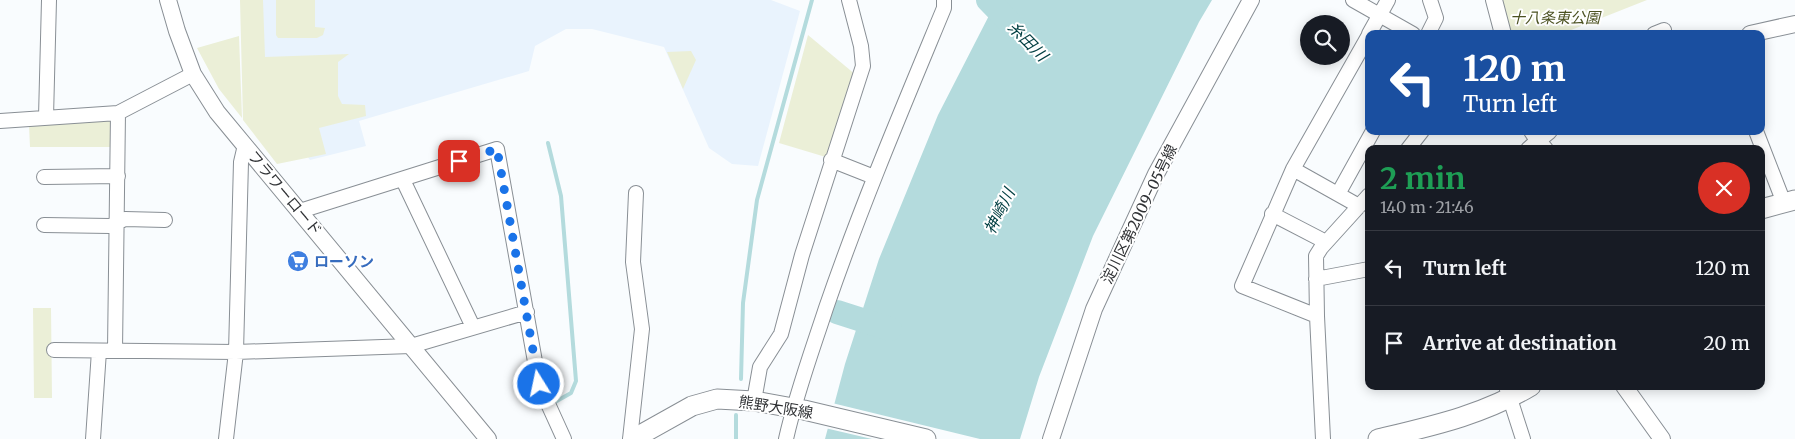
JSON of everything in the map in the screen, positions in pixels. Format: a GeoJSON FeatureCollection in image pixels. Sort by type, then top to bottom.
{"type":"FeatureCollection","features":[{"type":"Feature","properties":{"kind":"main road"},"geometry":{"type":"LineString","coordinates":[[1765,208],[1790,202]]}},
{"type":"Feature","properties":{"kind":"main road"},"geometry":{"type":"LineString","coordinates":[[1378,439],[1455,421],[1508,392]]}},
{"type":"Feature","properties":{"kind":"main road","name":"熊野大阪線"},"geometry":{"type":"LineString","coordinates":[[631,439],[692,406],[718,399],[754,401],[799,409],[926,439]]}},
{"type":"Feature","properties":{"kind":"street"},"geometry":{"type":"LineString","coordinates":[[46,118],[49,0]]}},
{"type":"Feature","properties":{"kind":"street","name":"フラワーロード"},"geometry":{"type":"LineString","coordinates":[[168,0],[193,74],[217,112],[488,439]]}},
{"type":"Feature","properties":{"kind":"street"},"geometry":{"type":"LineString","coordinates":[[754,401],[760,367],[781,334],[831,160],[863,66],[861,46],[850,0]]}},
{"type":"Feature","properties":{"kind":"street"},"geometry":{"type":"LineString","coordinates":[[786,439],[799,409],[838,275],[874,177],[944,8],[944,0]]}},
{"type":"Feature","properties":{"kind":"street","name":"淀川区第2009-05号線"},"geometry":{"type":"LineString","coordinates":[[1051,439],[1094,309],[1156,174],[1250,0]]}},
{"type":"Feature","properties":{"kind":"street"},"geometry":{"type":"LineString","coordinates":[[1353,0],[1405,30]]}},
{"type":"Feature","properties":{"kind":"street"},"geometry":{"type":"LineString","coordinates":[[1371,30],[1388,0]]}},
{"type":"Feature","properties":{"kind":"street"},"geometry":{"type":"LineString","coordinates":[[1430,0],[1436,18],[1430,30]]}},
{"type":"Feature","properties":{"kind":"street"},"geometry":{"type":"LineString","coordinates":[[1494,0],[1501,30]]}},
{"type":"Feature","properties":{"kind":"street"},"geometry":{"type":"LineString","coordinates":[[1765,31],[1795,24]]}},
{"type":"Feature","properties":{"kind":"street"},"geometry":{"type":"LineString","coordinates":[[1317,316],[1242,286],[1293,169],[1365,41]]}},
{"type":"Feature","properties":{"kind":"street"},"geometry":{"type":"LineString","coordinates":[[0,121],[118,112],[193,74]]}},
{"type":"Feature","properties":{"kind":"street"},"geometry":{"type":"LineString","coordinates":[[115,350],[118,112]]}},
{"type":"Feature","properties":{"kind":"street"},"geometry":{"type":"LineString","coordinates":[[1411,145],[1419,135]]}},
{"type":"Feature","properties":{"kind":"street"},"geometry":{"type":"LineString","coordinates":[[226,439],[236,352],[241,162],[245,145]]}},
{"type":"Feature","properties":{"kind":"street"},"geometry":{"type":"LineString","coordinates":[[1338,194],[1365,147]]}},
{"type":"Feature","properties":{"kind":"street"},"geometry":{"type":"LineString","coordinates":[[300,210],[403,180],[497,149],[539,384],[564,439]]}},
{"type":"Feature","properties":{"kind":"street"},"geometry":{"type":"LineString","coordinates":[[1765,150],[1790,202]]}},
{"type":"Feature","properties":{"kind":"street"},"geometry":{"type":"LineString","coordinates":[[831,160],[874,177]]}},
{"type":"Feature","properties":{"kind":"street"},"geometry":{"type":"LineString","coordinates":[[1293,169],[1338,194],[1364,200],[1326,242],[1316,256],[1323,439]]}},
{"type":"Feature","properties":{"kind":"street"},"geometry":{"type":"LineString","coordinates":[[44,177],[118,176]]}},
{"type":"Feature","properties":{"kind":"street"},"geometry":{"type":"LineString","coordinates":[[403,180],[473,327]]}},
{"type":"Feature","properties":{"kind":"street"},"geometry":{"type":"LineString","coordinates":[[631,439],[642,329],[633,262],[636,193]]}},
{"type":"Feature","properties":{"kind":"street"},"geometry":{"type":"LineString","coordinates":[[1272,214],[1326,242]]}},
{"type":"Feature","properties":{"kind":"street"},"geometry":{"type":"LineString","coordinates":[[44,225],[110,226],[124,219],[165,220]]}},
{"type":"Feature","properties":{"kind":"street"},"geometry":{"type":"LineString","coordinates":[[1316,278],[1365,270]]}},
{"type":"Feature","properties":{"kind":"street"},"geometry":{"type":"LineString","coordinates":[[54,350],[236,352],[411,346],[527,312]]}},
{"type":"Feature","properties":{"kind":"street"},"geometry":{"type":"LineString","coordinates":[[93,439],[99,351]]}},
{"type":"Feature","properties":{"kind":"street"},"geometry":{"type":"LineString","coordinates":[[1627,390],[1662,439]]}},
{"type":"Feature","properties":{"kind":"street"},"geometry":{"type":"LineString","coordinates":[[1508,392],[1523,439]]}},
{"type":"Feature","properties":{"kind":"shaded area"},"geometry":{"type":"Polygon","coordinates":[[[243,0],[771,0],[800,11],[758,166],[732,164],[709,148],[664,47],[592,29],[566,29],[535,46],[529,71],[359,121],[366,146],[310,160],[307,156],[278,161],[243,0]]]}},
{"type":"Feature","properties":{"kind":"green space"},"geometry":{"type":"Polygon","coordinates":[[[240,0],[263,0],[265,57],[349,54],[338,62],[338,96],[342,104],[365,105],[366,116],[319,128],[326,154],[277,164],[243,120],[240,0]]]}},
{"type":"Feature","properties":{"kind":"green space"},"geometry":{"type":"Polygon","coordinates":[[[276,0],[315,0],[315,27],[325,28],[323,35],[317,38],[278,38],[276,35],[276,0]]]}},
{"type":"Feature","properties":{"kind":"green space","name":"十八条東公園"},"geometry":{"type":"Polygon","coordinates":[[[1502,0],[1647,0],[1571,30],[1509,30],[1502,0]]]}},
{"type":"Feature","properties":{"kind":"green space"},"geometry":{"type":"Polygon","coordinates":[[[808,35],[856,75],[829,158],[779,143],[808,35]]]}},
{"type":"Feature","properties":{"kind":"green space"},"geometry":{"type":"Polygon","coordinates":[[[239,36],[242,118],[219,89],[197,48],[239,36]]]}},
{"type":"Feature","properties":{"kind":"green space"},"geometry":{"type":"Polygon","coordinates":[[[691,51],[696,60],[683,89],[667,52],[691,51]]]}},
{"type":"Feature","properties":{"kind":"green space"},"geometry":{"type":"Polygon","coordinates":[[[107,118],[113,123],[112,147],[30,147],[29,125],[107,118]]]}},
{"type":"Feature","properties":{"kind":"green space"},"geometry":{"type":"Polygon","coordinates":[[[33,308],[51,308],[52,398],[34,398],[33,308]]]}},
{"type":"Feature","properties":{"kind":"water","name":"神崎川"},"geometry":{"type":"Polygon","coordinates":[[[997,0],[1212,0],[1199,22],[1093,236],[1039,377],[1020,439],[825,439],[845,364],[879,259],[938,115],[997,0]]]}},
{"type":"Feature","properties":{"kind":"pier"},"geometry":{"type":"Polygon","coordinates":[[[832,403],[980,439],[872,439],[825,428],[832,403]]]}},
{"type":"Feature","properties":{"kind":"waterway"},"geometry":{"type":"LineString","coordinates":[[741,379],[743,303],[757,200],[812,0]]}},
{"type":"Feature","properties":{"kind":"waterway","name":"糸田川"},"geometry":{"type":"LineString","coordinates":[[988,0],[1016,29]]}},
{"type":"Feature","properties":{"kind":"waterway"},"geometry":{"type":"LineString","coordinates":[[548,143],[561,196],[576,381],[571,393],[555,402]]}},
{"type":"Feature","properties":{"kind":"waterway"},"geometry":{"type":"LineString","coordinates":[[837,312],[890,329]]}},
{"type":"Feature","properties":{"kind":"waterway"},"geometry":{"type":"LineString","coordinates":[[736,415],[736,439]]}},
{"type":"Feature","properties":{"kind":"place","name":"ローソン"},"geometry":{"type":"Point","coordinates":[298,261]}},
{"type":"Feature","properties":{"kind":"route"},"geometry":{"type":"LineString","coordinates":[[459,161],[497,149],[539,384]]}}]}
